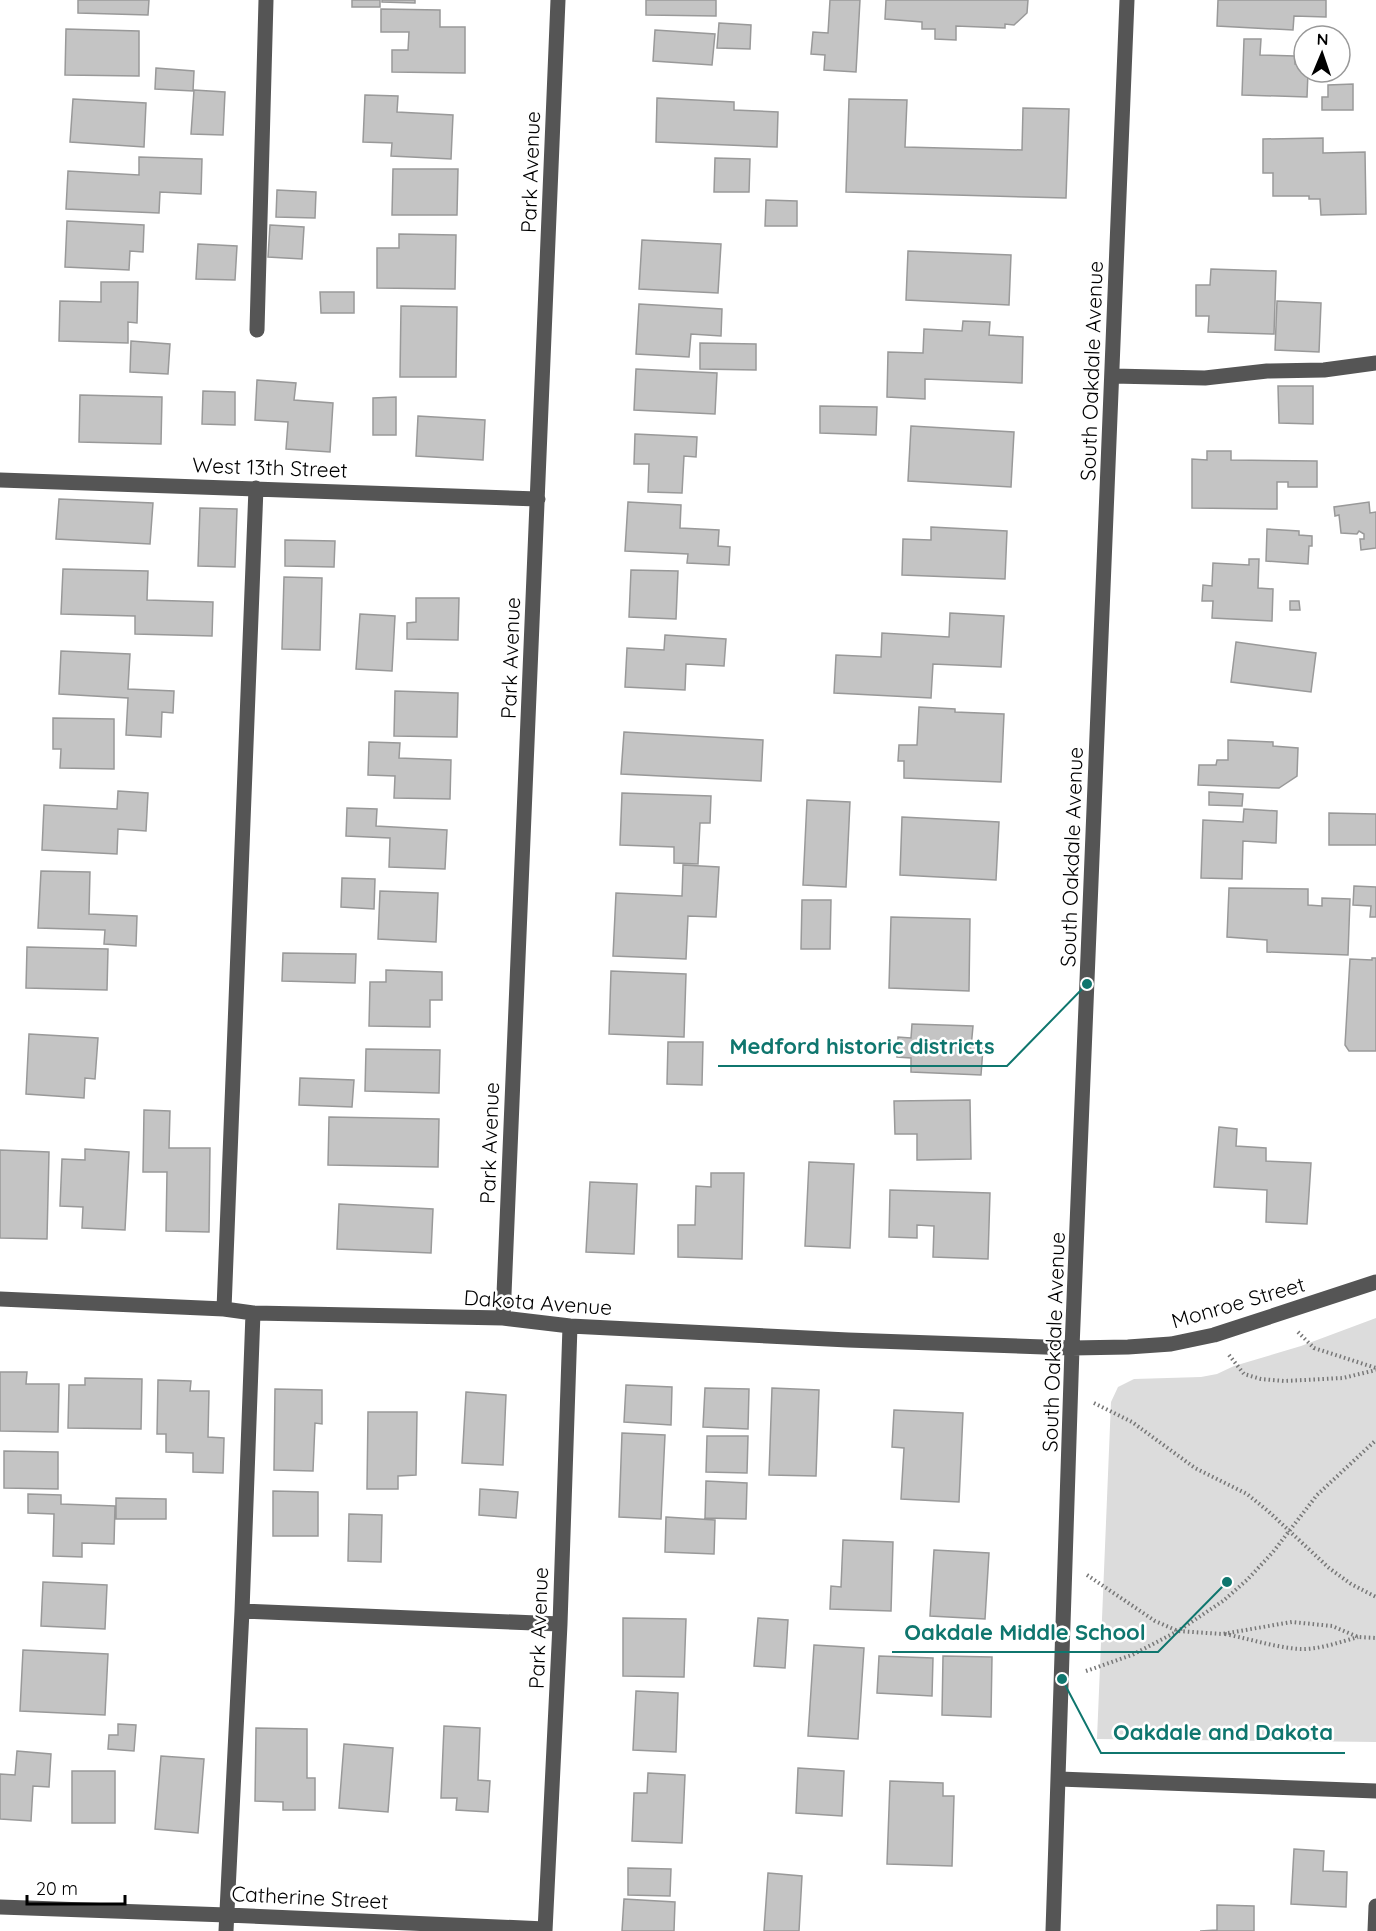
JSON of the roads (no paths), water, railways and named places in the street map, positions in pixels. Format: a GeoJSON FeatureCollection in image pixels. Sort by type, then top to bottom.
{"type":"FeatureCollection","features":[{"type":"Feature","properties":{"kind":"street"},"geometry":{"type":"LineString","coordinates":[[257,330],[266,0]]}},
{"type":"Feature","properties":{"kind":"street","name":"Park Avenue"},"geometry":{"type":"LineString","coordinates":[[503,1318],[558,0]]}},
{"type":"Feature","properties":{"kind":"street","name":"South Oakdale Avenue"},"geometry":{"type":"LineString","coordinates":[[1053,1931],[1072,1348],[1127,0]]}},
{"type":"Feature","properties":{"kind":"street"},"geometry":{"type":"LineString","coordinates":[[1112,376],[1205,378],[1267,371],[1324,370],[1376,363]]}},
{"type":"Feature","properties":{"kind":"street","name":"West 13th Street"},"geometry":{"type":"LineString","coordinates":[[0,480],[538,499]]}},
{"type":"Feature","properties":{"kind":"street"},"geometry":{"type":"LineString","coordinates":[[224,1309],[256,488]]}},
{"type":"Feature","properties":{"kind":"street","name":"Monroe Street"},"geometry":{"type":"LineString","coordinates":[[1072,1348],[1172,1344],[1215,1335],[1376,1282]]}},
{"type":"Feature","properties":{"kind":"street","name":"Dakota Avenue"},"geometry":{"type":"LineString","coordinates":[[0,1299],[224,1309],[253,1313],[503,1318],[570,1326],[1072,1348]]}},
{"type":"Feature","properties":{"kind":"street"},"geometry":{"type":"LineString","coordinates":[[226,1931],[242,1611],[253,1313]]}},
{"type":"Feature","properties":{"kind":"street","name":"Park Avenue"},"geometry":{"type":"LineString","coordinates":[[545,1930],[560,1624],[570,1326]]}},
{"type":"Feature","properties":{"kind":"street"},"geometry":{"type":"LineString","coordinates":[[242,1611],[560,1624]]}},
{"type":"Feature","properties":{"kind":"street"},"geometry":{"type":"LineString","coordinates":[[1059,1779],[1376,1791]]}},
{"type":"Feature","properties":{"kind":"street"},"geometry":{"type":"LineString","coordinates":[[1375,1931],[1376,1906]]}},
{"type":"Feature","properties":{"kind":"street","name":"Catherine Street"},"geometry":{"type":"LineString","coordinates":[[0,1907],[545,1930]]}},
{"type":"Feature","properties":{"kind":"place","name":"Medford historic districts"},"geometry":{"type":"Point","coordinates":[1087,984]}},
{"type":"Feature","properties":{"kind":"place","name":"Oakdale Middle School"},"geometry":{"type":"Point","coordinates":[1227,1582]}},
{"type":"Feature","properties":{"kind":"place","name":"Oakdale and Dakota"},"geometry":{"type":"Point","coordinates":[1062,1679]}}]}
